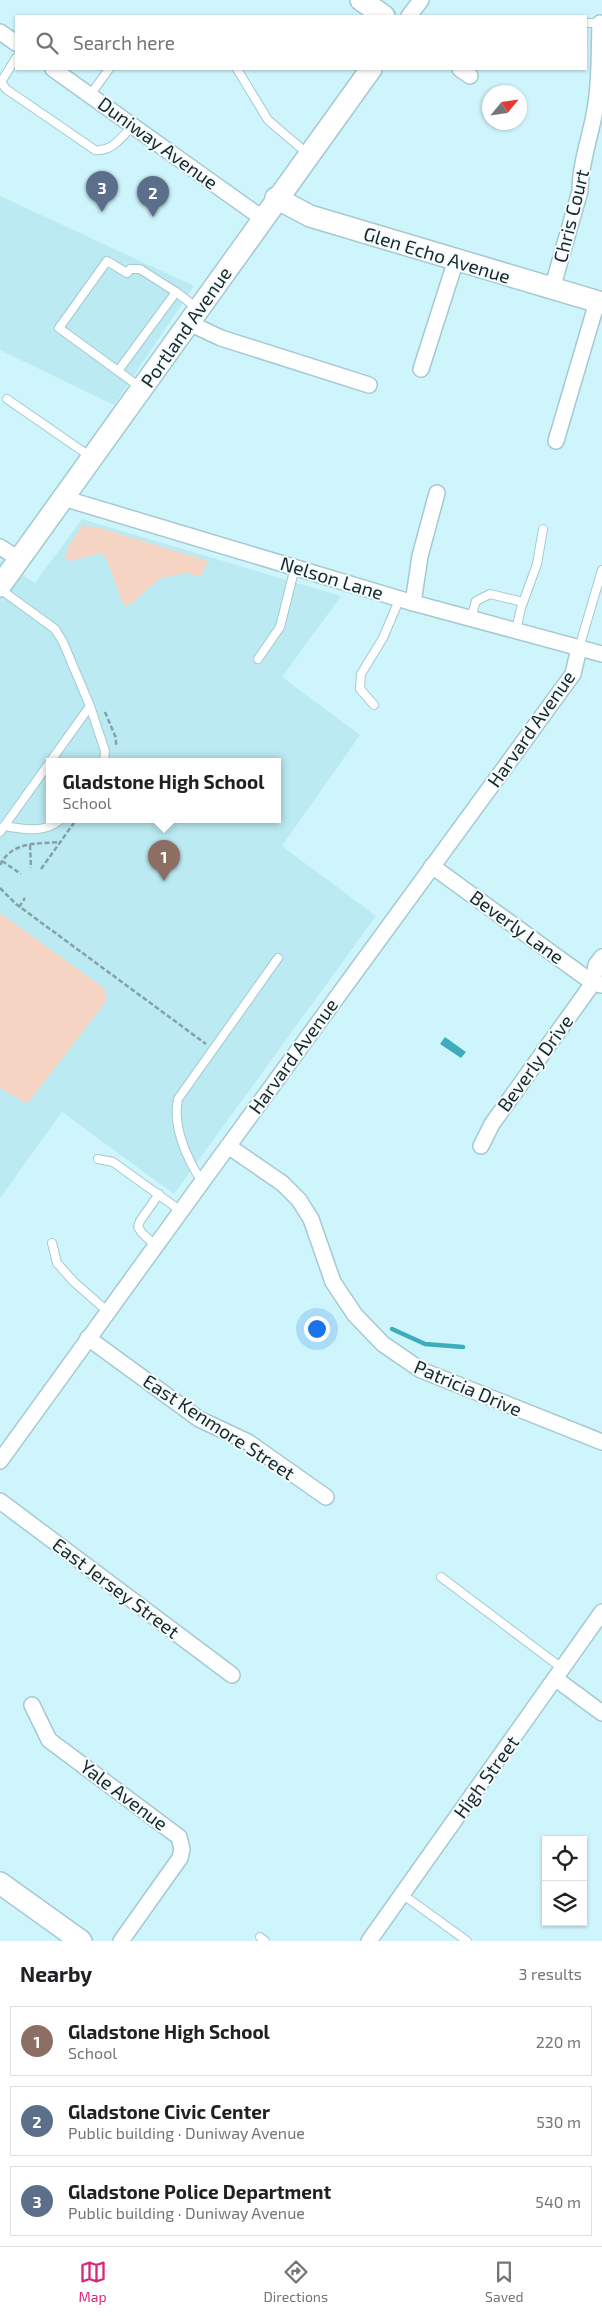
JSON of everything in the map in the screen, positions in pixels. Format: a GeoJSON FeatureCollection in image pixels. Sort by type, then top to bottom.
{"type":"FeatureCollection","features":[{"type":"Feature","properties":{"kind":"street"},"geometry":{"type":"LineString","coordinates":[[361,0],[383,15]]}},
{"type":"Feature","properties":{"kind":"street"},"geometry":{"type":"LineString","coordinates":[[410,15],[421,0]]}},
{"type":"Feature","properties":{"kind":"street","name":"Chris Court"},"geometry":{"type":"LineString","coordinates":[[552,289],[580,191],[579,178],[590,141],[599,74],[596,23]]}},
{"type":"Feature","properties":{"kind":"street"},"geometry":{"type":"LineString","coordinates":[[0,32],[15,42]]}},
{"type":"Feature","properties":{"kind":"street","name":"Duniway Avenue"},"geometry":{"type":"LineString","coordinates":[[53,70],[262,218]]}},
{"type":"Feature","properties":{"kind":"street","name":"Portland Avenue"},"geometry":{"type":"LineString","coordinates":[[0,587],[276,198],[370,70]]}},
{"type":"Feature","properties":{"kind":"street","name":"Glen Echo Avenue"},"geometry":{"type":"LineString","coordinates":[[276,198],[310,216],[600,303]]}},
{"type":"Feature","properties":{"kind":"street"},"geometry":{"type":"LineString","coordinates":[[421,369],[456,260]]}},
{"type":"Feature","properties":{"kind":"street"},"geometry":{"type":"LineString","coordinates":[[556,441],[600,303]]}},
{"type":"Feature","properties":{"kind":"street"},"geometry":{"type":"LineString","coordinates":[[194,316],[221,338],[369,385]]}},
{"type":"Feature","properties":{"kind":"street"},"geometry":{"type":"LineString","coordinates":[[407,600],[438,493]]}},
{"type":"Feature","properties":{"kind":"street","name":"Nelson Lane"},"geometry":{"type":"LineString","coordinates":[[64,498],[295,568],[602,654]]}},
{"type":"Feature","properties":{"kind":"street"},"geometry":{"type":"LineString","coordinates":[[0,547],[19,560]]}},
{"type":"Feature","properties":{"kind":"street","name":"Harvard Avenue"},"geometry":{"type":"LineString","coordinates":[[0,1461],[107,1311],[573,674],[579,648]]}},
{"type":"Feature","properties":{"kind":"street","name":"Beverly Lane"},"geometry":{"type":"LineString","coordinates":[[432,866],[598,984]]}},
{"type":"Feature","properties":{"kind":"street"},"geometry":{"type":"LineString","coordinates":[[598,984],[596,965],[602,957]]}},
{"type":"Feature","properties":{"kind":"street","name":"Beverly Drive"},"geometry":{"type":"LineString","coordinates":[[482,1146],[492,1124],[598,984]]}},
{"type":"Feature","properties":{"kind":"street","name":"Patricia Drive"},"geometry":{"type":"LineString","coordinates":[[228,1146],[282,1183],[298,1200],[311,1219],[334,1282],[355,1315],[383,1344],[421,1370],[602,1442]]}},
{"type":"Feature","properties":{"kind":"street","name":"East Kenmore Street"},"geometry":{"type":"LineString","coordinates":[[88,1338],[199,1419],[248,1442],[326,1497]]}},
{"type":"Feature","properties":{"kind":"street","name":"East Jersey Street"},"geometry":{"type":"LineString","coordinates":[[0,1501],[232,1675]]}},
{"type":"Feature","properties":{"kind":"street","name":"High Street"},"geometry":{"type":"LineString","coordinates":[[369,1941],[560,1674],[602,1612]]}},
{"type":"Feature","properties":{"kind":"street"},"geometry":{"type":"LineString","coordinates":[[560,1674],[602,1713]]}},
{"type":"Feature","properties":{"kind":"street","name":"Yale Avenue"},"geometry":{"type":"LineString","coordinates":[[32,1705],[49,1740],[179,1837],[182,1849],[180,1858],[122,1941]]}},
{"type":"Feature","properties":{"kind":"street"},"geometry":{"type":"LineString","coordinates":[[0,1882],[81,1941]]}},
{"type":"Feature","properties":{"kind":"lane"},"geometry":{"type":"LineString","coordinates":[[15,60],[1,82],[6,89],[95,150],[104,151],[112,147],[132,125]]}},
{"type":"Feature","properties":{"kind":"lane"},"geometry":{"type":"LineString","coordinates":[[90,95],[108,70]]}},
{"type":"Feature","properties":{"kind":"lane"},"geometry":{"type":"LineString","coordinates":[[238,70],[268,120],[309,154]]}},
{"type":"Feature","properties":{"kind":"lane"},"geometry":{"type":"LineString","coordinates":[[142,388],[59,328],[107,261],[127,274],[130,269],[140,269],[176,292],[194,316]]}},
{"type":"Feature","properties":{"kind":"lane"},"geometry":{"type":"LineString","coordinates":[[118,371],[176,292]]}},
{"type":"Feature","properties":{"kind":"lane"},"geometry":{"type":"LineString","coordinates":[[7,399],[92,458]]}},
{"type":"Feature","properties":{"kind":"lane"},"geometry":{"type":"LineString","coordinates":[[516,630],[523,602],[537,564],[543,529]]}},
{"type":"Feature","properties":{"kind":"lane"},"geometry":{"type":"LineString","coordinates":[[258,659],[280,627],[295,568]]}},
{"type":"Feature","properties":{"kind":"lane"},"geometry":{"type":"LineString","coordinates":[[579,648],[602,570]]}},
{"type":"Feature","properties":{"kind":"lane"},"geometry":{"type":"LineString","coordinates":[[0,587],[55,629],[64,642],[90,706],[105,751],[104,758]]}},
{"type":"Feature","properties":{"kind":"lane"},"geometry":{"type":"LineString","coordinates":[[471,618],[476,600],[490,594],[523,602]]}},
{"type":"Feature","properties":{"kind":"lane"},"geometry":{"type":"LineString","coordinates":[[374,705],[360,690],[360,678],[407,600]]}},
{"type":"Feature","properties":{"kind":"lane"},"geometry":{"type":"LineString","coordinates":[[53,758],[90,706]]}},
{"type":"Feature","properties":{"kind":"lane"},"geometry":{"type":"LineString","coordinates":[[2,829],[46,768]]}},
{"type":"Feature","properties":{"kind":"lane"},"geometry":{"type":"LineString","coordinates":[[2,829],[34,831],[55,823]]}},
{"type":"Feature","properties":{"kind":"lane"},"geometry":{"type":"LineString","coordinates":[[202,1182],[189,1162],[175,1112],[178,1099],[278,958]]}},
{"type":"Feature","properties":{"kind":"lane"},"geometry":{"type":"LineString","coordinates":[[98,1159],[113,1162],[181,1211]]}},
{"type":"Feature","properties":{"kind":"lane"},"geometry":{"type":"LineString","coordinates":[[155,1246],[138,1227],[140,1221],[159,1194]]}},
{"type":"Feature","properties":{"kind":"lane"},"geometry":{"type":"LineString","coordinates":[[52,1243],[57,1263],[73,1281],[107,1311]]}},
{"type":"Feature","properties":{"kind":"lane"},"geometry":{"type":"LineString","coordinates":[[441,1577],[560,1674]]}},
{"type":"Feature","properties":{"kind":"lane"},"geometry":{"type":"LineString","coordinates":[[402,1894],[466,1941]]}},
{"type":"Feature","properties":{"kind":"path"},"geometry":{"type":"LineString","coordinates":[[41,869],[74,823]]}},
{"type":"Feature","properties":{"kind":"path"},"geometry":{"type":"LineString","coordinates":[[0,865],[17,846],[61,842]]}},
{"type":"Feature","properties":{"kind":"path"},"geometry":{"type":"LineString","coordinates":[[30,845],[31,868]]}},
{"type":"Feature","properties":{"kind":"path"},"geometry":{"type":"LineString","coordinates":[[2,861],[21,874]]}},
{"type":"Feature","properties":{"kind":"path"},"geometry":{"type":"LineString","coordinates":[[0,888],[20,907],[214,1049]]}},
{"type":"Feature","properties":{"kind":"path"},"geometry":{"type":"LineString","coordinates":[[20,907],[25,898]]}},
{"type":"Feature","properties":{"kind":"shaded area"},"geometry":{"type":"Polygon","coordinates":[[[0,196],[194,286],[114,405],[0,350],[0,196]]]}},
{"type":"Feature","properties":{"kind":"shaded area"},"geometry":{"type":"Polygon","coordinates":[[[82,519],[341,596],[282,677],[360,735],[282,846],[376,916],[174,1194],[62,1112],[0,1198],[0,560],[35,583],[82,519]]]}},
{"type":"Feature","properties":{"kind":"shaded area"},"geometry":{"type":"Polygon","coordinates":[[[82,526],[97,527],[208,561],[200,577],[184,573],[161,577],[132,603],[124,606],[106,558],[101,553],[70,561],[65,558],[69,545],[82,526]]]}},
{"type":"Feature","properties":{"kind":"shaded area"},"geometry":{"type":"Polygon","coordinates":[[[0,913],[104,988],[107,1000],[27,1104],[0,1088],[0,913]]]}},
{"type":"Feature","properties":{"kind":"water"},"geometry":{"type":"Polygon","coordinates":[[[445,1037],[466,1052],[461,1058],[440,1044],[445,1037]]]}},
{"type":"Feature","properties":{"kind":"waterway"},"geometry":{"type":"LineString","coordinates":[[392,1329],[425,1344],[463,1347]]}},
{"type":"Feature","properties":{"kind":"place","name":"Gladstone Police Department"},"geometry":{"type":"Point","coordinates":[102,212]}},
{"type":"Feature","properties":{"kind":"place","name":"Gladstone Civic Center"},"geometry":{"type":"Point","coordinates":[153,217]}},
{"type":"Feature","properties":{"kind":"place","name":"Gladstone High School"},"geometry":{"type":"Point","coordinates":[164,881]}}]}
